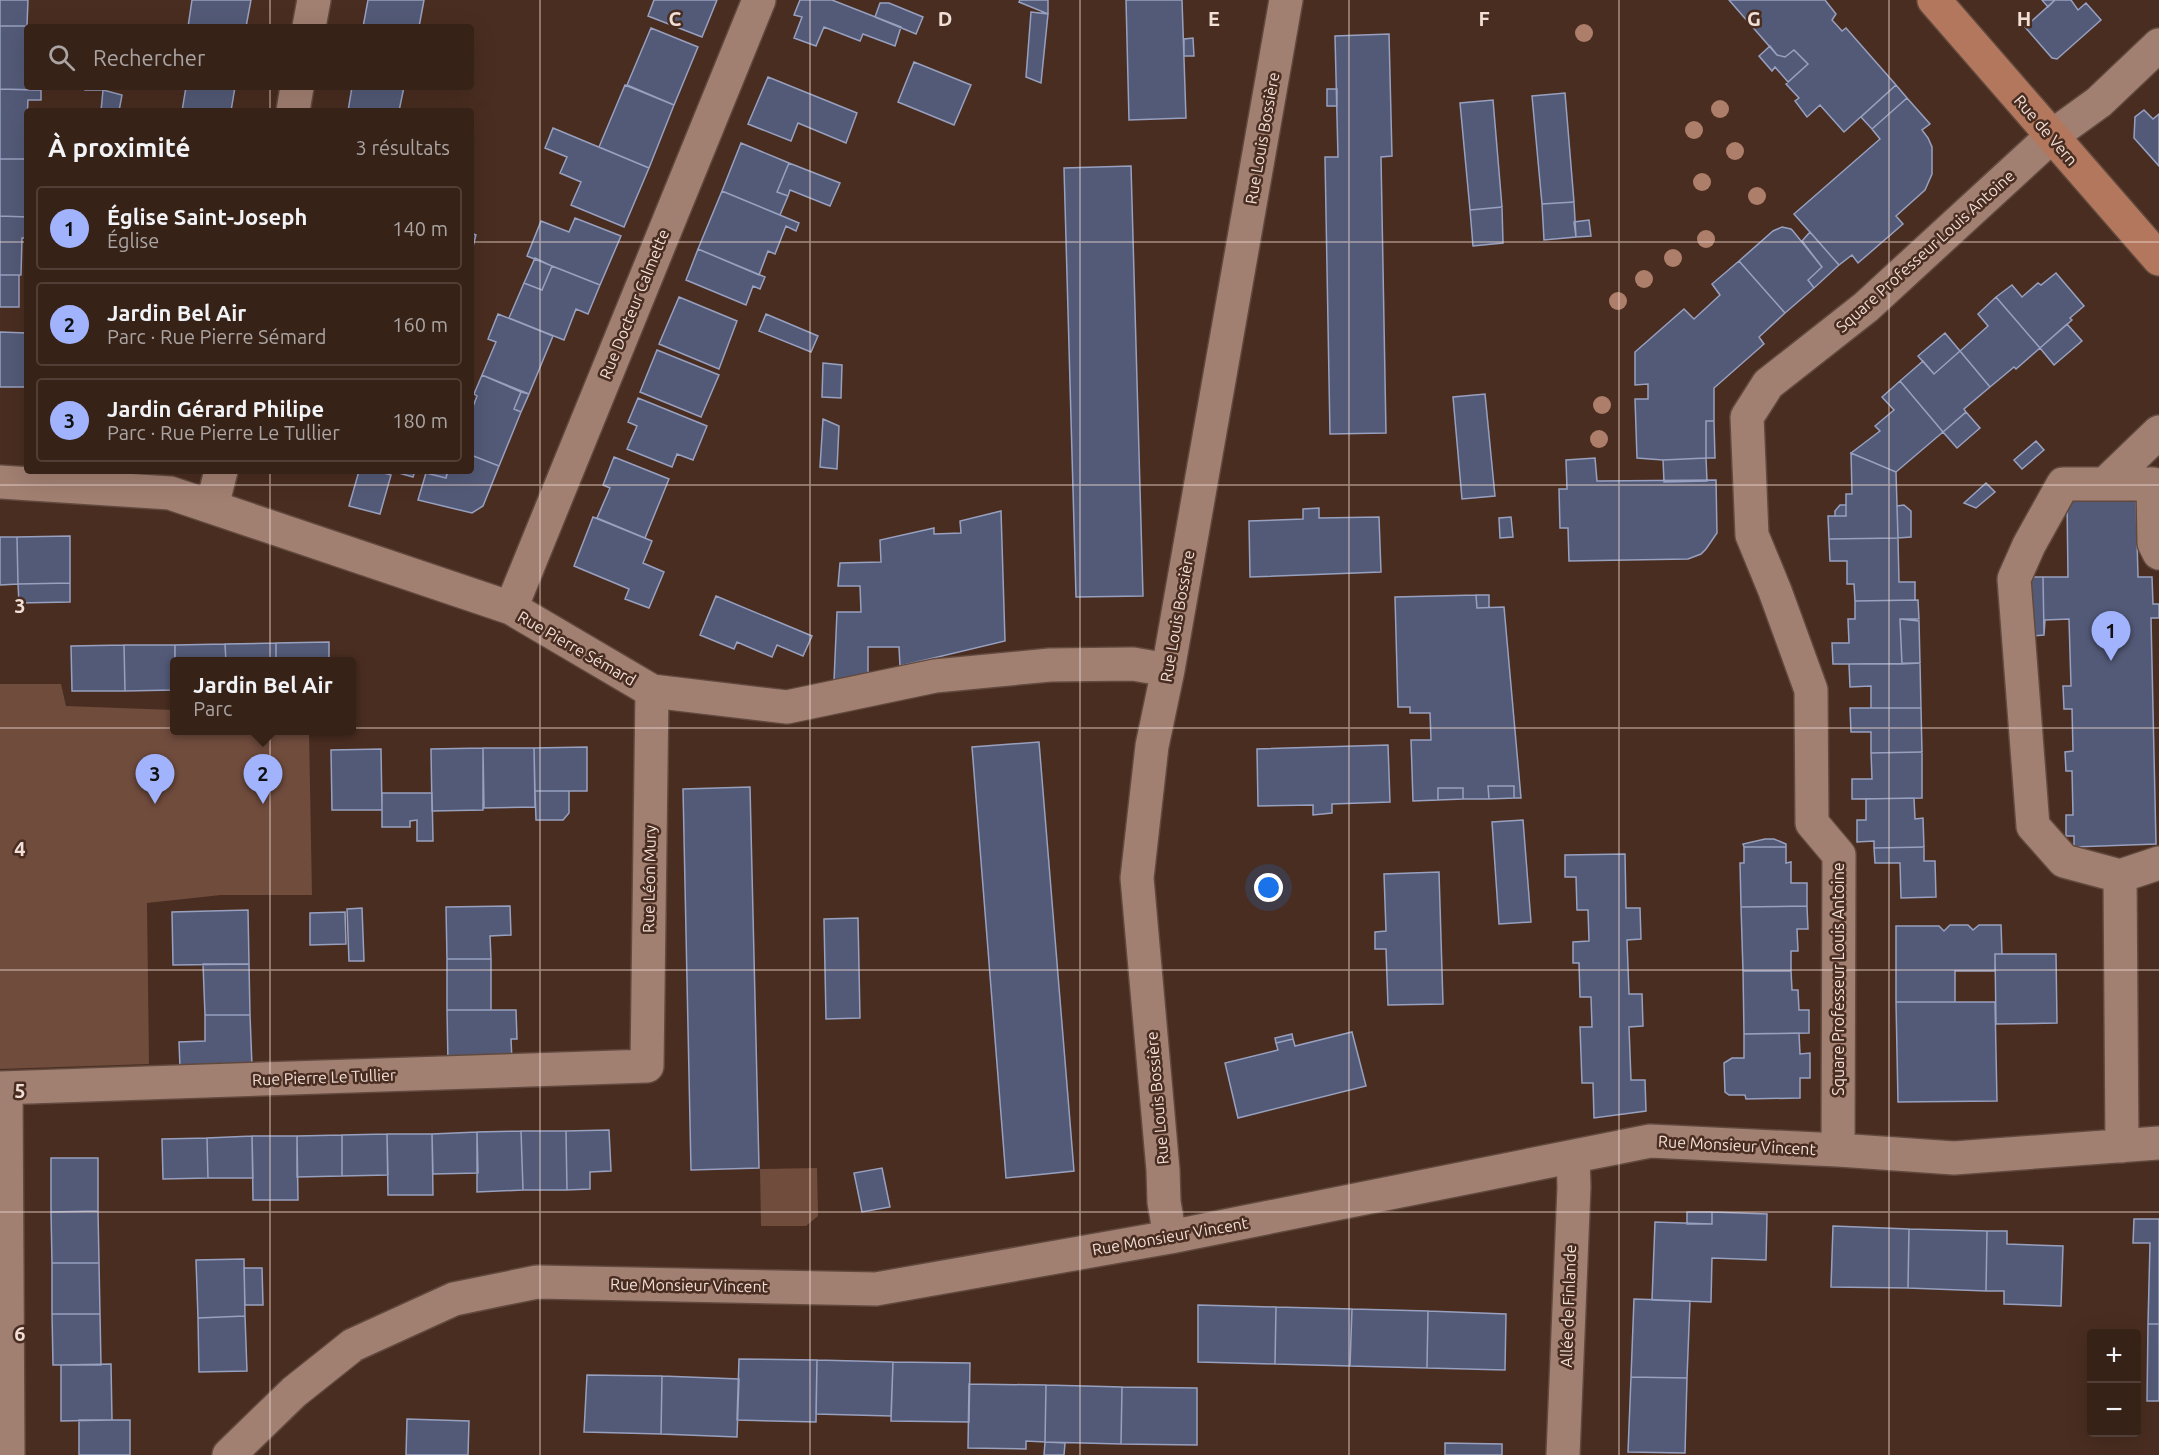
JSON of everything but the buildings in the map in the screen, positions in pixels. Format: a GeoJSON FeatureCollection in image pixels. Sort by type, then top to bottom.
{"type":"FeatureCollection","features":[{"type":"Feature","properties":{"kind":"main road","name":"Rue de Vern"},"geometry":{"type":"LineString","coordinates":[[1934,0],[2159,259]]}},
{"type":"Feature","properties":{"kind":"street"},"geometry":{"type":"LineString","coordinates":[[310,24],[314,0]]}},
{"type":"Feature","properties":{"kind":"street","name":"Rue Docteur Calmette"},"geometry":{"type":"LineString","coordinates":[[511,608],[759,0]]}},
{"type":"Feature","properties":{"kind":"street","name":"Rue Louis Bossière"},"geometry":{"type":"LineString","coordinates":[[1170,1237],[1164,1202],[1137,878],[1152,746],[1168,670],[1286,0]]}},
{"type":"Feature","properties":{"kind":"street","name":"Square Professeur Louis Antoine"},"geometry":{"type":"LineString","coordinates":[[1838,1150],[1839,855],[1812,823],[1811,690],[1752,535],[1747,417],[1768,384],[1866,307],[2052,136],[2099,102],[2159,45]]}},
{"type":"Feature","properties":{"kind":"street"},"geometry":{"type":"LineString","coordinates":[[293,108],[296,90]]}},
{"type":"Feature","properties":{"kind":"street"},"geometry":{"type":"LineString","coordinates":[[2105,484],[2159,432]]}},
{"type":"Feature","properties":{"kind":"street"},"geometry":{"type":"LineString","coordinates":[[212,506],[220,474]]}},
{"type":"Feature","properties":{"kind":"street","name":"Rue Pierre Sémard"},"geometry":{"type":"LineString","coordinates":[[0,482],[170,493],[212,506],[511,608],[652,691],[787,707],[934,676],[1050,665],[1133,664],[1168,670]]}},
{"type":"Feature","properties":{"kind":"street"},"geometry":{"type":"LineString","coordinates":[[2159,553],[2154,543],[2153,484],[2063,484],[2029,545],[2014,579],[2033,826],[2064,861],[2120,876],[2159,863]]}},
{"type":"Feature","properties":{"kind":"street","name":"Rue Léon Mury"},"geometry":{"type":"LineString","coordinates":[[647,1066],[652,691]]}},
{"type":"Feature","properties":{"kind":"street"},"geometry":{"type":"LineString","coordinates":[[2120,876],[2122,1146]]}},
{"type":"Feature","properties":{"kind":"street","name":"Rue Pierre Le Tullier"},"geometry":{"type":"LineString","coordinates":[[3,1088],[647,1066]]}},
{"type":"Feature","properties":{"kind":"street"},"geometry":{"type":"LineString","coordinates":[[3,1088],[8,1455]]}},
{"type":"Feature","properties":{"kind":"street","name":"Rue Monsieur Vincent"},"geometry":{"type":"LineString","coordinates":[[229,1455],[294,1392],[353,1346],[454,1299],[537,1282],[876,1289],[1170,1237],[1650,1141],[1954,1158],[2159,1143]]}},
{"type":"Feature","properties":{"kind":"street","name":"Allée de Finlande"},"geometry":{"type":"LineString","coordinates":[[1563,1455],[1574,1187],[1573,1157]]}},
{"type":"Feature","properties":{"kind":"shaded area"},"geometry":{"type":"Polygon","coordinates":[[[0,684],[61,684],[66,706],[170,710],[170,735],[309,735],[312,895],[221,895],[147,903],[149,1064],[0,1069],[0,684]]]}},
{"type":"Feature","properties":{"kind":"shaded area"},"geometry":{"type":"Polygon","coordinates":[[[817,1168],[818,1216],[806,1226],[761,1226],[760,1169],[817,1168]]]}},
{"type":"Feature","properties":{"kind":"place","name":"Église Saint-Joseph"},"geometry":{"type":"Point","coordinates":[2111,661]}},
{"type":"Feature","properties":{"kind":"place","name":"Jardin Gérard Philipe"},"geometry":{"type":"Point","coordinates":[155,804]}},
{"type":"Feature","properties":{"kind":"place","name":"Jardin Bel Air"},"geometry":{"type":"Point","coordinates":[263,804]}}]}
